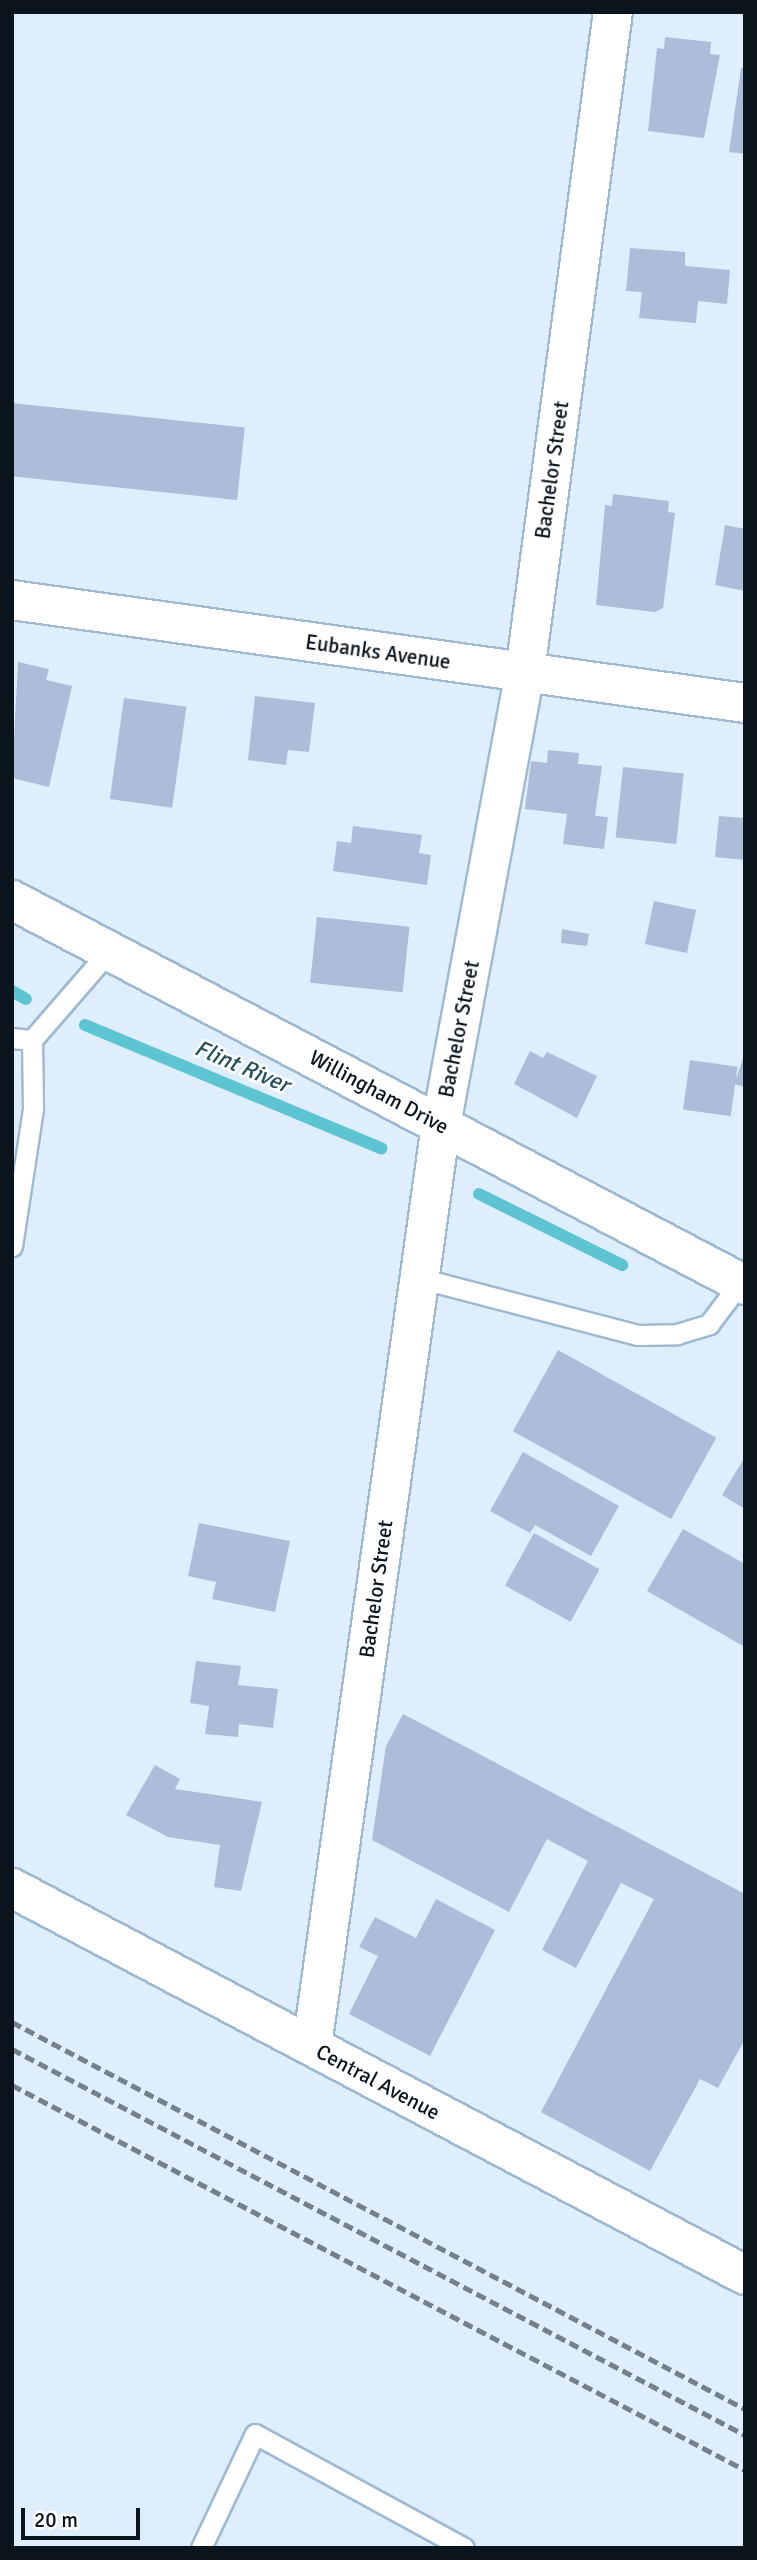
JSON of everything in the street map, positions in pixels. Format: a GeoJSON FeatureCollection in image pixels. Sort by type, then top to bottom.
{"type":"FeatureCollection","features":[{"type":"Feature","properties":{"kind":"street","name":"Bachelor Street"},"geometry":{"type":"LineString","coordinates":[[312,2046],[441,1125],[525,672],[613,12]]}},
{"type":"Feature","properties":{"kind":"street","name":"Eubanks Avenue"},"geometry":{"type":"LineString","coordinates":[[12,600],[745,703]]}},
{"type":"Feature","properties":{"kind":"street","name":"Willingham Drive"},"geometry":{"type":"LineString","coordinates":[[12,900],[742,1284]]}},
{"type":"Feature","properties":{"kind":"street","name":"Central Avenue"},"geometry":{"type":"LineString","coordinates":[[12,1888],[745,2275]]}},
{"type":"Feature","properties":{"kind":"lane"},"geometry":{"type":"LineString","coordinates":[[12,1246],[33,1108],[22,1039],[108,951]]}},
{"type":"Feature","properties":{"kind":"lane"},"geometry":{"type":"LineString","coordinates":[[419,1278],[638,1335],[677,1334],[709,1324],[742,1284]]}},
{"type":"Feature","properties":{"kind":"lane"},"geometry":{"type":"LineString","coordinates":[[201,2548],[256,2434],[464,2548]]}},
{"type":"Feature","properties":{"kind":"building"},"geometry":{"type":"Polygon","coordinates":[[[665,37],[711,42],[710,54],[720,55],[704,138],[648,131],[657,48],[664,49],[665,37]]]}},
{"type":"Feature","properties":{"kind":"building"},"geometry":{"type":"Polygon","coordinates":[[[741,68],[745,68],[745,154],[729,152],[741,68]]]}},
{"type":"Feature","properties":{"kind":"building"},"geometry":{"type":"Polygon","coordinates":[[[630,248],[685,252],[685,266],[730,270],[727,304],[698,301],[696,323],[639,318],[642,292],[626,291],[630,248]]]}},
{"type":"Feature","properties":{"kind":"building"},"geometry":{"type":"Polygon","coordinates":[[[12,403],[245,427],[237,500],[12,476],[12,403]]]}},
{"type":"Feature","properties":{"kind":"building"},"geometry":{"type":"Polygon","coordinates":[[[613,494],[669,501],[668,512],[675,513],[663,608],[655,612],[596,605],[605,505],[612,506],[613,494]]]}},
{"type":"Feature","properties":{"kind":"building"},"geometry":{"type":"Polygon","coordinates":[[[725,525],[745,529],[745,591],[715,585],[725,525]]]}},
{"type":"Feature","properties":{"kind":"building"},"geometry":{"type":"Polygon","coordinates":[[[18,662],[49,669],[46,680],[72,686],[49,787],[12,778],[18,662]]]}},
{"type":"Feature","properties":{"kind":"building"},"geometry":{"type":"Polygon","coordinates":[[[255,696],[315,703],[309,752],[288,750],[286,765],[248,760],[255,696]]]}},
{"type":"Feature","properties":{"kind":"building"},"geometry":{"type":"Polygon","coordinates":[[[124,698],[186,707],[172,808],[110,799],[124,698]]]}},
{"type":"Feature","properties":{"kind":"building"},"geometry":{"type":"Polygon","coordinates":[[[548,750],[579,753],[578,764],[602,766],[595,816],[608,817],[604,849],[563,844],[567,814],[525,809],[531,761],[547,763],[548,750]]]}},
{"type":"Feature","properties":{"kind":"building"},"geometry":{"type":"Polygon","coordinates":[[[623,767],[684,773],[676,844],[616,838],[623,767]]]}},
{"type":"Feature","properties":{"kind":"building"},"geometry":{"type":"Polygon","coordinates":[[[719,816],[745,818],[745,860],[715,857],[719,816]]]}},
{"type":"Feature","properties":{"kind":"building"},"geometry":{"type":"Polygon","coordinates":[[[353,826],[422,835],[419,853],[431,855],[427,885],[333,871],[337,841],[351,843],[353,826]]]}},
{"type":"Feature","properties":{"kind":"building"},"geometry":{"type":"Polygon","coordinates":[[[654,901],[696,910],[687,953],[645,944],[654,901]]]}},
{"type":"Feature","properties":{"kind":"building"},"geometry":{"type":"Polygon","coordinates":[[[317,917],[409,927],[403,992],[310,983],[317,917]]]}},
{"type":"Feature","properties":{"kind":"building"},"geometry":{"type":"Polygon","coordinates":[[[562,929],[589,934],[587,946],[561,943],[562,929]]]}},
{"type":"Feature","properties":{"kind":"building"},"geometry":{"type":"Polygon","coordinates":[[[530,1051],[543,1058],[547,1052],[597,1076],[577,1118],[514,1084],[530,1051]]]}},
{"type":"Feature","properties":{"kind":"building"},"geometry":{"type":"Polygon","coordinates":[[[745,1053],[745,1087],[734,1084],[745,1053]]]}},
{"type":"Feature","properties":{"kind":"building"},"geometry":{"type":"Polygon","coordinates":[[[690,1060],[738,1067],[731,1116],[683,1110],[690,1060]]]}},
{"type":"Feature","properties":{"kind":"building"},"geometry":{"type":"Polygon","coordinates":[[[558,1350],[716,1438],[671,1519],[513,1431],[558,1350]]]}},
{"type":"Feature","properties":{"kind":"building"},"geometry":{"type":"Polygon","coordinates":[[[523,1452],[619,1506],[591,1556],[535,1525],[530,1533],[490,1511],[523,1452]]]}},
{"type":"Feature","properties":{"kind":"building"},"geometry":{"type":"Polygon","coordinates":[[[745,1457],[745,1509],[722,1495],[745,1457]]]}},
{"type":"Feature","properties":{"kind":"building"},"geometry":{"type":"Polygon","coordinates":[[[199,1523],[290,1541],[275,1612],[212,1599],[216,1582],[188,1576],[199,1523]]]}},
{"type":"Feature","properties":{"kind":"building"},"geometry":{"type":"Polygon","coordinates":[[[683,1529],[745,1564],[745,1647],[647,1591],[683,1529]]]}},
{"type":"Feature","properties":{"kind":"building"},"geometry":{"type":"Polygon","coordinates":[[[534,1533],[600,1569],[571,1622],[505,1585],[534,1533]]]}},
{"type":"Feature","properties":{"kind":"building"},"geometry":{"type":"Polygon","coordinates":[[[196,1661],[241,1666],[238,1685],[278,1689],[273,1728],[239,1724],[238,1737],[205,1734],[209,1706],[190,1703],[196,1661]]]}},
{"type":"Feature","properties":{"kind":"building"},"geometry":{"type":"Polygon","coordinates":[[[403,1714],[745,1894],[745,2039],[718,2088],[700,2079],[650,2171],[541,2112],[654,1899],[621,1883],[576,1968],[542,1950],[588,1861],[547,1839],[509,1912],[372,1840],[386,1746],[403,1714]]]}},
{"type":"Feature","properties":{"kind":"building"},"geometry":{"type":"Polygon","coordinates":[[[155,1765],[180,1779],[175,1789],[262,1802],[241,1891],[214,1887],[220,1845],[168,1837],[126,1815],[155,1765]]]}},
{"type":"Feature","properties":{"kind":"building"},"geometry":{"type":"Polygon","coordinates":[[[436,1899],[495,1930],[430,2056],[349,2014],[378,1956],[359,1947],[375,1917],[416,1938],[436,1899]]]}},
{"type":"Feature","properties":{"kind":"waterway","name":"Flint River"},"geometry":{"type":"LineString","coordinates":[[12,991],[26,999]]}},
{"type":"Feature","properties":{"kind":"waterway","name":"Flint River"},"geometry":{"type":"LineString","coordinates":[[85,1025],[381,1148]]}},
{"type":"Feature","properties":{"kind":"waterway","name":"Flint River"},"geometry":{"type":"LineString","coordinates":[[479,1194],[622,1265]]}},
{"type":"Feature","properties":{"kind":"railway"},"geometry":{"type":"LineString","coordinates":[[12,2022],[745,2409]]}},
{"type":"Feature","properties":{"kind":"railway"},"geometry":{"type":"LineString","coordinates":[[12,2049],[745,2435]]}},
{"type":"Feature","properties":{"kind":"railway"},"geometry":{"type":"LineString","coordinates":[[12,2085],[745,2470]]}}]}
